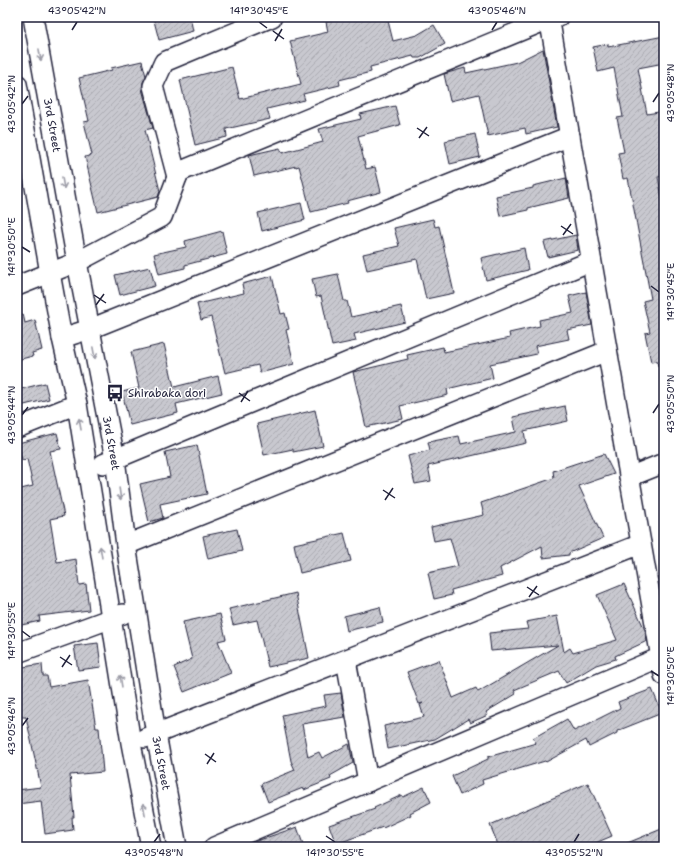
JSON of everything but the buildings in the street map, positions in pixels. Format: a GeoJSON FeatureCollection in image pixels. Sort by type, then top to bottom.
{"type":"FeatureCollection","features":[{"type":"Feature","properties":{"kind":"street","name":"3rd Street"},"geometry":{"type":"LineString","coordinates":[[33,17],[77,262],[115,459],[136,611],[156,734],[177,847]]}},
{"type":"Feature","properties":{"kind":"street"},"geometry":{"type":"LineString","coordinates":[[177,177],[153,86],[164,62],[272,17]]}},
{"type":"Feature","properties":{"kind":"street"},"geometry":{"type":"LineString","coordinates":[[17,286],[77,262],[162,217],[179,172],[552,18],[570,136],[629,478],[641,544],[659,617],[662,666],[368,782],[214,847]]}},
{"type":"Feature","properties":{"kind":"street"},"geometry":{"type":"LineString","coordinates":[[17,89],[62,338],[77,404],[148,846]]}},
{"type":"Feature","properties":{"kind":"street"},"geometry":{"type":"LineString","coordinates":[[62,338],[90,329],[570,136]]}},
{"type":"Feature","properties":{"kind":"street"},"geometry":{"type":"LineString","coordinates":[[88,470],[591,261]]}},
{"type":"Feature","properties":{"kind":"street"},"geometry":{"type":"LineString","coordinates":[[126,545],[607,351]]}},
{"type":"Feature","properties":{"kind":"street"},"geometry":{"type":"LineString","coordinates":[[17,428],[77,404]]}},
{"type":"Feature","properties":{"kind":"street"},"geometry":{"type":"LineString","coordinates":[[629,478],[664,463]]}},
{"type":"Feature","properties":{"kind":"street"},"geometry":{"type":"LineString","coordinates":[[131,743],[641,544]]}},
{"type":"Feature","properties":{"kind":"street"},"geometry":{"type":"LineString","coordinates":[[17,653],[111,618],[136,611]]}},
{"type":"Feature","properties":{"kind":"street"},"geometry":{"type":"LineString","coordinates":[[346,660],[368,782]]}},
{"type":"Feature","properties":{"kind":"place","name":"Shirabaka dori"},"geometry":{"type":"Point","coordinates":[115,393]}}]}
